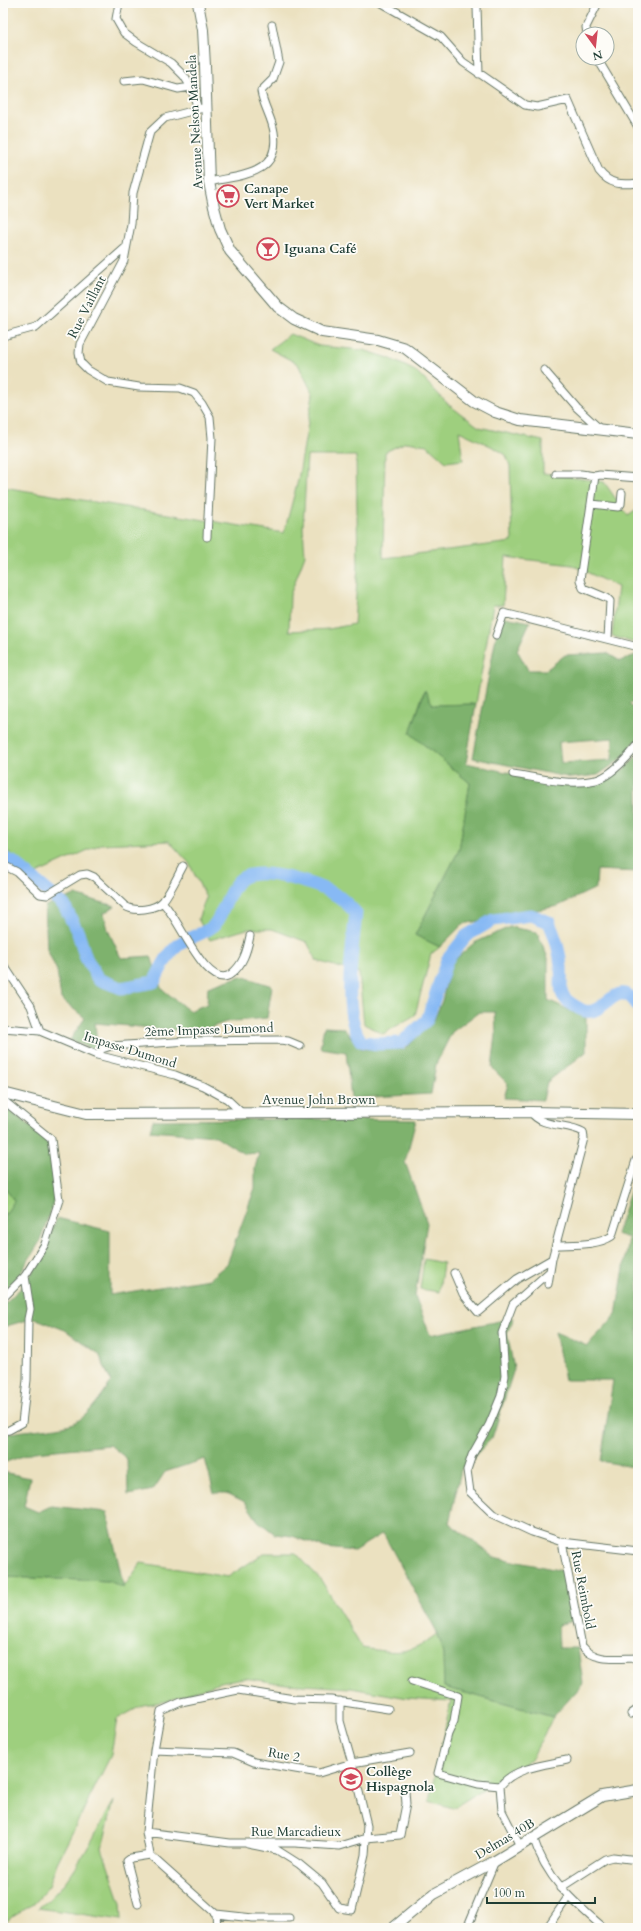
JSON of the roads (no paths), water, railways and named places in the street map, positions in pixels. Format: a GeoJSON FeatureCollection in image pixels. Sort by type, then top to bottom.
{"type":"FeatureCollection","features":[{"type":"Feature","properties":{"kind":"street"},"geometry":{"type":"LineString","coordinates":[[119,3],[116,19],[124,33],[171,63],[184,76],[202,108]]}},
{"type":"Feature","properties":{"kind":"street","name":"Avenue Nelson Mandela"},"geometry":{"type":"LineString","coordinates":[[198,3],[203,30],[202,108],[209,182],[220,229],[230,251],[278,307],[294,319],[322,332],[378,340],[405,348],[474,401],[495,412],[520,420],[638,434]]}},
{"type":"Feature","properties":{"kind":"street"},"geometry":{"type":"LineString","coordinates":[[381,3],[441,37],[463,62],[525,105],[532,107],[568,100],[596,165],[605,180],[617,184],[638,183]]}},
{"type":"Feature","properties":{"kind":"street"},"geometry":{"type":"LineString","coordinates":[[586,26],[598,3]]}},
{"type":"Feature","properties":{"kind":"street"},"geometry":{"type":"LineString","coordinates":[[476,4],[479,74]]}},
{"type":"Feature","properties":{"kind":"street"},"geometry":{"type":"LineString","coordinates":[[209,182],[255,173],[266,165],[272,155],[274,131],[263,104],[261,91],[273,78],[279,62],[272,25]]}},
{"type":"Feature","properties":{"kind":"street"},"geometry":{"type":"LineString","coordinates":[[602,66],[638,126]]}},
{"type":"Feature","properties":{"kind":"street"},"geometry":{"type":"LineString","coordinates":[[124,81],[142,79],[178,89],[191,87]]}},
{"type":"Feature","properties":{"kind":"street","name":"Rue Vaillant"},"geometry":{"type":"LineString","coordinates":[[202,108],[165,118],[150,132],[133,193],[131,224],[124,261],[80,344],[79,353],[81,363],[88,370],[108,382],[139,387],[180,388],[194,393],[202,403],[210,417],[212,438],[207,537]]}},
{"type":"Feature","properties":{"kind":"street"},"geometry":{"type":"LineString","coordinates":[[3,336],[36,327],[126,247]]}},
{"type":"Feature","properties":{"kind":"street"},"geometry":{"type":"LineString","coordinates":[[544,370],[576,407],[600,430]]}},
{"type":"Feature","properties":{"kind":"street"},"geometry":{"type":"LineString","coordinates":[[556,474],[581,474],[638,478]]}},
{"type":"Feature","properties":{"kind":"street"},"geometry":{"type":"LineString","coordinates":[[595,476],[580,580],[583,588],[607,598],[610,601],[608,639]]}},
{"type":"Feature","properties":{"kind":"street"},"geometry":{"type":"LineString","coordinates":[[592,504],[618,507],[621,504],[622,493]]}},
{"type":"Feature","properties":{"kind":"street"},"geometry":{"type":"LineString","coordinates":[[496,636],[504,613],[638,647]]}},
{"type":"Feature","properties":{"kind":"street"},"geometry":{"type":"LineString","coordinates":[[513,774],[571,782],[597,780],[622,764],[638,745]]}},
{"type":"Feature","properties":{"kind":"street"},"geometry":{"type":"LineString","coordinates":[[3,865],[17,872],[35,891],[40,894],[47,895],[56,891],[80,875],[87,874],[94,877],[130,909],[148,908],[162,902],[183,866]]}},
{"type":"Feature","properties":{"kind":"street"},"geometry":{"type":"LineString","coordinates":[[162,902],[167,906],[203,965],[217,977],[223,978],[235,971],[244,958],[250,936]]}},
{"type":"Feature","properties":{"kind":"street"},"geometry":{"type":"LineString","coordinates":[[3,964],[31,1006],[40,1031]]}},
{"type":"Feature","properties":{"kind":"street","name":"Impasse Dumond"},"geometry":{"type":"LineString","coordinates":[[3,1028],[40,1031],[97,1055],[175,1075],[203,1086],[227,1099],[242,1113]]}},
{"type":"Feature","properties":{"kind":"street","name":"2ème Impasse Dumond"},"geometry":{"type":"LineString","coordinates":[[97,1055],[102,1049],[111,1046],[181,1041],[280,1040],[288,1041],[300,1046]]}},
{"type":"Feature","properties":{"kind":"street","name":"Avenue John Brown"},"geometry":{"type":"LineString","coordinates":[[3,1093],[56,1108],[86,1114],[531,1112],[638,1114]]}},
{"type":"Feature","properties":{"kind":"street"},"geometry":{"type":"LineString","coordinates":[[3,1100],[51,1139],[59,1200],[45,1244],[25,1276],[3,1298]]}},
{"type":"Feature","properties":{"kind":"street"},"geometry":{"type":"LineString","coordinates":[[531,1112],[534,1117],[546,1122],[577,1128],[583,1132],[584,1138],[552,1259],[548,1284]]}},
{"type":"Feature","properties":{"kind":"street"},"geometry":{"type":"LineString","coordinates":[[556,1245],[604,1241],[612,1236],[636,1160]]}},
{"type":"Feature","properties":{"kind":"street"},"geometry":{"type":"LineString","coordinates":[[54,1213],[62,1214]]}},
{"type":"Feature","properties":{"kind":"street"},"geometry":{"type":"LineString","coordinates":[[454,1273],[463,1294],[478,1312],[517,1279],[552,1259]]}},
{"type":"Feature","properties":{"kind":"street","name":"Rue Reimbold"},"geometry":{"type":"LineString","coordinates":[[549,1272],[513,1304],[502,1333],[505,1376],[501,1396],[489,1425],[472,1455],[467,1470],[470,1492],[493,1514],[532,1532],[562,1542],[582,1646],[587,1653],[599,1658],[638,1658]]}},
{"type":"Feature","properties":{"kind":"street"},"geometry":{"type":"LineString","coordinates":[[3,1432],[22,1423],[27,1380],[30,1310],[25,1276]]}},
{"type":"Feature","properties":{"kind":"street"},"geometry":{"type":"LineString","coordinates":[[562,1542],[638,1551]]}},
{"type":"Feature","properties":{"kind":"street"},"geometry":{"type":"LineString","coordinates":[[412,1681],[458,1696],[454,1721],[448,1734],[438,1773],[472,1782],[500,1786]]}},
{"type":"Feature","properties":{"kind":"street"},"geometry":{"type":"LineString","coordinates":[[289,1918],[253,1918],[216,1914],[150,1855],[146,1832],[154,1750],[161,1711],[181,1702],[238,1690],[294,1699],[340,1701],[388,1709]]}},
{"type":"Feature","properties":{"kind":"street"},"geometry":{"type":"LineString","coordinates":[[248,1844],[277,1850],[322,1883],[339,1908],[352,1910],[365,1856],[367,1825],[340,1721],[340,1701]]}},
{"type":"Feature","properties":{"kind":"street"},"geometry":{"type":"LineString","coordinates":[[631,1714],[638,1709]]}},
{"type":"Feature","properties":{"kind":"street","name":"Rue 2"},"geometry":{"type":"LineString","coordinates":[[154,1750],[233,1753],[254,1762],[319,1773],[352,1763],[410,1754]]}},
{"type":"Feature","properties":{"kind":"street"},"geometry":{"type":"LineString","coordinates":[[520,1846],[502,1811],[500,1786],[504,1780],[522,1771],[567,1760]]}},
{"type":"Feature","properties":{"kind":"street","name":"Rue Marcadieux"},"geometry":{"type":"LineString","coordinates":[[146,1832],[230,1843],[295,1843],[339,1846],[366,1838],[400,1835],[406,1804],[404,1790]]}},
{"type":"Feature","properties":{"kind":"street","name":"Delmas 40B"},"geometry":{"type":"LineString","coordinates":[[393,1928],[434,1894],[495,1861],[602,1796],[638,1790]]}},
{"type":"Feature","properties":{"kind":"street"},"geometry":{"type":"LineString","coordinates":[[533,1837],[539,1856],[560,1888],[568,1897],[604,1928]]}},
{"type":"Feature","properties":{"kind":"street"},"geometry":{"type":"LineString","coordinates":[[138,1904],[127,1861],[131,1858],[150,1855]]}},
{"type":"Feature","properties":{"kind":"street"},"geometry":{"type":"LineString","coordinates":[[560,1888],[604,1859],[613,1857],[638,1860]]}},
{"type":"Feature","properties":{"kind":"street"},"geometry":{"type":"LineString","coordinates":[[467,1928],[495,1861]]}},
{"type":"Feature","properties":{"kind":"street"},"geometry":{"type":"LineString","coordinates":[[547,1928],[568,1897]]}},
{"type":"Feature","properties":{"kind":"street"},"geometry":{"type":"LineString","coordinates":[[216,1914],[217,1928]]}},
{"type":"Feature","properties":{"kind":"waterway"},"geometry":{"type":"LineString","coordinates":[[3,858],[13,862],[64,905],[78,933],[86,958],[98,979],[121,988],[154,982],[166,960],[177,946],[214,925],[230,893],[238,882],[242,878],[262,874],[276,875],[316,886],[336,895],[356,913],[351,961],[350,997],[351,1014],[355,1029],[361,1041],[377,1044],[401,1043],[427,1020],[447,960],[466,936],[493,920],[531,915],[549,922],[558,949],[561,966],[561,986],[563,996],[566,1000],[580,1009],[588,1011],[596,1010],[616,995],[623,994],[630,997],[638,1006]]}},
{"type":"Feature","properties":{"kind":"place","name":"Canape Vert Market"},"geometry":{"type":"Point","coordinates":[228,196]}},
{"type":"Feature","properties":{"kind":"place","name":"Iguana Café"},"geometry":{"type":"Point","coordinates":[268,249]}},
{"type":"Feature","properties":{"kind":"place","name":"Collège Hispagnola"},"geometry":{"type":"Point","coordinates":[351,1779]}}]}
